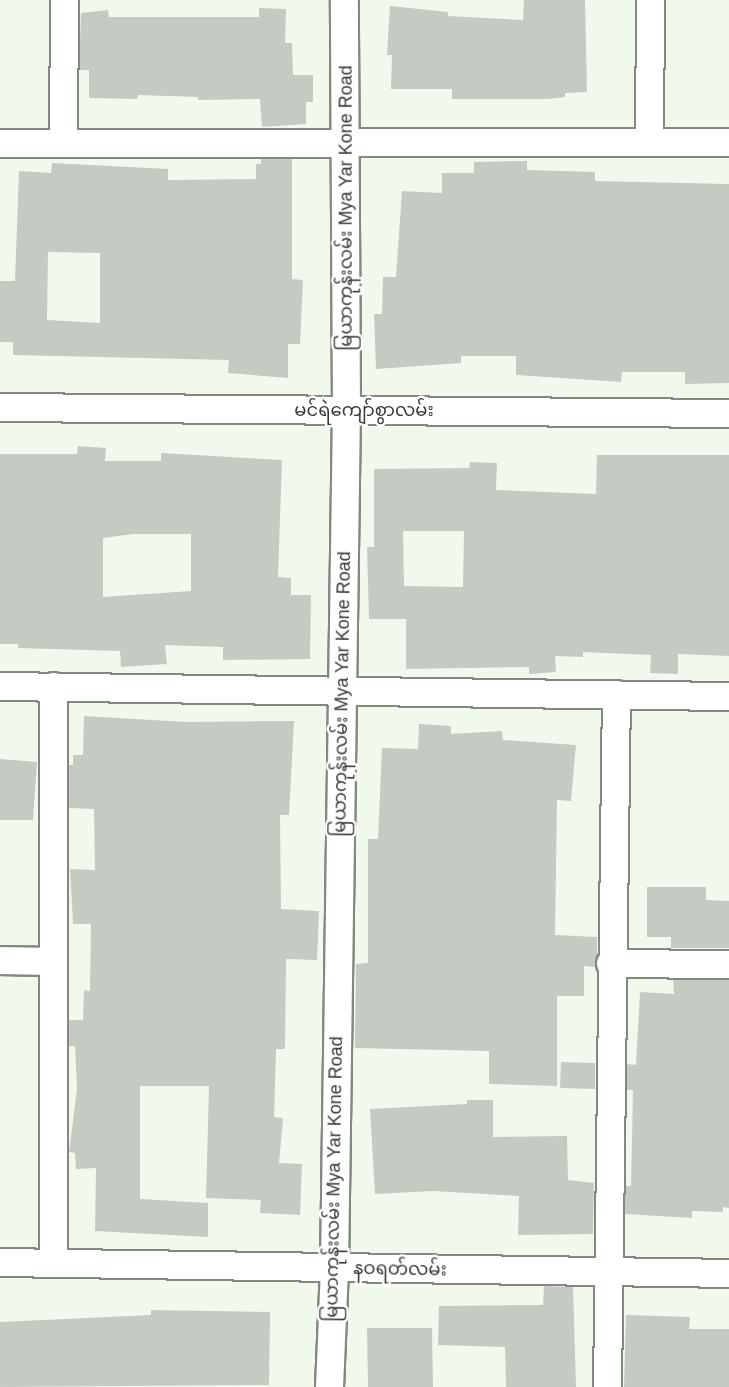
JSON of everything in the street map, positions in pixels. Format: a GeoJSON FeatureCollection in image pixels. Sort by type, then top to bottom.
{"type":"FeatureCollection","features":[{"type":"Feature","properties":{"kind":"street"},"geometry":{"type":"LineString","coordinates":[[63,142],[64,0]]}},
{"type":"Feature","properties":{"kind":"street","name":"မြယာကုန်းလမ်း Mya Yar Kone Road"},"geometry":{"type":"LineString","coordinates":[[329,1387],[334,1268],[346,410],[348,143],[344,0]]}},
{"type":"Feature","properties":{"kind":"street"},"geometry":{"type":"LineString","coordinates":[[649,142],[650,0]]}},
{"type":"Feature","properties":{"kind":"street"},"geometry":{"type":"LineString","coordinates":[[0,143],[729,142]]}},
{"type":"Feature","properties":{"kind":"street","name":"မင်ရဲကျော်စွာလမ်း"},"geometry":{"type":"LineString","coordinates":[[0,407],[729,413]]}},
{"type":"Feature","properties":{"kind":"street"},"geometry":{"type":"LineString","coordinates":[[0,686],[729,696]]}},
{"type":"Feature","properties":{"kind":"street"},"geometry":{"type":"LineString","coordinates":[[53,687],[53,1263]]}},
{"type":"Feature","properties":{"kind":"street"},"geometry":{"type":"LineString","coordinates":[[607,1387],[610,963],[616,694]]}},
{"type":"Feature","properties":{"kind":"street"},"geometry":{"type":"LineString","coordinates":[[0,960],[53,961]]}},
{"type":"Feature","properties":{"kind":"street"},"geometry":{"type":"LineString","coordinates":[[610,963],[729,964]]}},
{"type":"Feature","properties":{"kind":"street","name":"နဝရတ်လမ်း"},"geometry":{"type":"LineString","coordinates":[[0,1262],[729,1273]]}},
{"type":"Feature","properties":{"kind":"building"},"geometry":{"type":"Polygon","coordinates":[[[524,0],[585,0],[587,92],[565,93],[565,97],[548,99],[452,99],[452,89],[391,89],[392,55],[387,55],[390,6],[448,12],[448,16],[523,20],[524,0]]]}},
{"type":"Feature","properties":{"kind":"building"},"geometry":{"type":"Polygon","coordinates":[[[259,8],[286,9],[285,43],[292,43],[293,75],[313,75],[313,102],[306,102],[306,124],[262,127],[260,99],[198,100],[198,97],[138,95],[137,99],[89,98],[89,70],[79,70],[81,13],[108,10],[109,17],[259,17],[259,8]]]}},
{"type":"Feature","properties":{"kind":"building"},"geometry":{"type":"Polygon","coordinates":[[[261,158],[292,158],[292,279],[303,280],[300,344],[288,344],[288,378],[228,373],[229,360],[13,355],[13,342],[0,342],[0,281],[15,281],[19,171],[51,173],[52,163],[168,169],[168,180],[256,179],[256,164],[261,164],[261,158]],[[48,252],[47,320],[100,323],[100,253],[48,252]]]}},
{"type":"Feature","properties":{"kind":"building"},"geometry":{"type":"Polygon","coordinates":[[[527,161],[527,170],[595,172],[595,181],[729,184],[729,383],[685,384],[685,372],[622,372],[621,382],[516,375],[516,356],[461,356],[461,363],[376,369],[374,314],[382,314],[383,277],[396,277],[402,191],[442,193],[442,173],[474,173],[474,162],[527,161]]]}},
{"type":"Feature","properties":{"kind":"building"},"geometry":{"type":"Polygon","coordinates":[[[78,446],[106,448],[105,461],[161,461],[161,453],[282,460],[278,577],[291,578],[291,595],[311,595],[310,659],[223,660],[223,647],[165,645],[167,664],[121,667],[120,651],[18,648],[18,644],[0,644],[0,454],[77,454],[78,446]],[[133,534],[103,538],[103,597],[191,591],[191,534],[133,534]]]}},
{"type":"Feature","properties":{"kind":"building"},"geometry":{"type":"Polygon","coordinates":[[[597,455],[729,455],[729,656],[678,654],[678,674],[650,673],[651,655],[583,652],[583,657],[555,656],[556,672],[529,674],[529,667],[406,669],[406,619],[369,619],[367,547],[374,547],[374,469],[469,468],[470,462],[497,463],[496,490],[596,494],[597,455]],[[403,531],[404,586],[463,587],[464,531],[403,531]]]}},
{"type":"Feature","properties":{"kind":"building"},"geometry":{"type":"Polygon","coordinates":[[[84,716],[186,722],[294,721],[289,815],[280,815],[281,909],[319,911],[317,960],[286,959],[285,1049],[276,1049],[274,1117],[283,1118],[279,1163],[302,1164],[300,1215],[260,1213],[261,1200],[206,1198],[209,1086],[140,1086],[140,1199],[208,1203],[208,1237],[95,1231],[96,1168],[76,1169],[75,1153],[69,1152],[77,1089],[75,1046],[69,1046],[69,1020],[83,1020],[84,990],[90,991],[91,924],[73,924],[70,869],[95,870],[94,809],[69,808],[69,765],[73,765],[73,755],[83,755],[84,716]]]}},
{"type":"Feature","properties":{"kind":"building"},"geometry":{"type":"Polygon","coordinates":[[[419,724],[451,726],[451,734],[502,731],[503,740],[576,745],[571,801],[557,800],[555,935],[597,937],[597,954],[595,967],[584,966],[584,996],[557,996],[557,1086],[489,1084],[489,1051],[355,1048],[356,964],[368,963],[368,839],[378,839],[382,748],[418,749],[419,724]]]}},
{"type":"Feature","properties":{"kind":"building"},"geometry":{"type":"Polygon","coordinates":[[[0,759],[37,762],[33,820],[0,820],[0,759]]]}},
{"type":"Feature","properties":{"kind":"building"},"geometry":{"type":"Polygon","coordinates":[[[647,887],[706,887],[706,900],[729,901],[729,948],[671,948],[671,937],[647,937],[647,887]]]}},
{"type":"Feature","properties":{"kind":"building"},"geometry":{"type":"Polygon","coordinates":[[[673,979],[729,980],[729,1208],[723,1207],[723,1212],[692,1211],[692,1218],[625,1214],[625,1186],[631,1186],[633,1090],[627,1090],[627,1064],[636,1065],[640,992],[674,994],[673,979]]]}},
{"type":"Feature","properties":{"kind":"building"},"geometry":{"type":"Polygon","coordinates":[[[561,1062],[595,1063],[595,1089],[560,1088],[561,1062]]]}},
{"type":"Feature","properties":{"kind":"building"},"geometry":{"type":"Polygon","coordinates":[[[467,1100],[493,1100],[493,1137],[567,1136],[568,1180],[594,1183],[593,1234],[518,1235],[519,1196],[433,1191],[375,1194],[370,1109],[467,1104],[467,1100]]]}},
{"type":"Feature","properties":{"kind":"building"},"geometry":{"type":"Polygon","coordinates":[[[544,1286],[573,1287],[576,1387],[506,1387],[505,1347],[438,1345],[439,1306],[543,1305],[544,1286]]]}},
{"type":"Feature","properties":{"kind":"building"},"geometry":{"type":"Polygon","coordinates":[[[151,1310],[270,1312],[269,1385],[0,1387],[0,1322],[151,1315],[151,1310]]]}},
{"type":"Feature","properties":{"kind":"building"},"geometry":{"type":"Polygon","coordinates":[[[626,1315],[690,1317],[689,1329],[729,1329],[729,1387],[624,1387],[626,1315]]]}},
{"type":"Feature","properties":{"kind":"building"},"geometry":{"type":"Polygon","coordinates":[[[367,1328],[432,1328],[433,1387],[368,1387],[367,1328]]]}}]}
